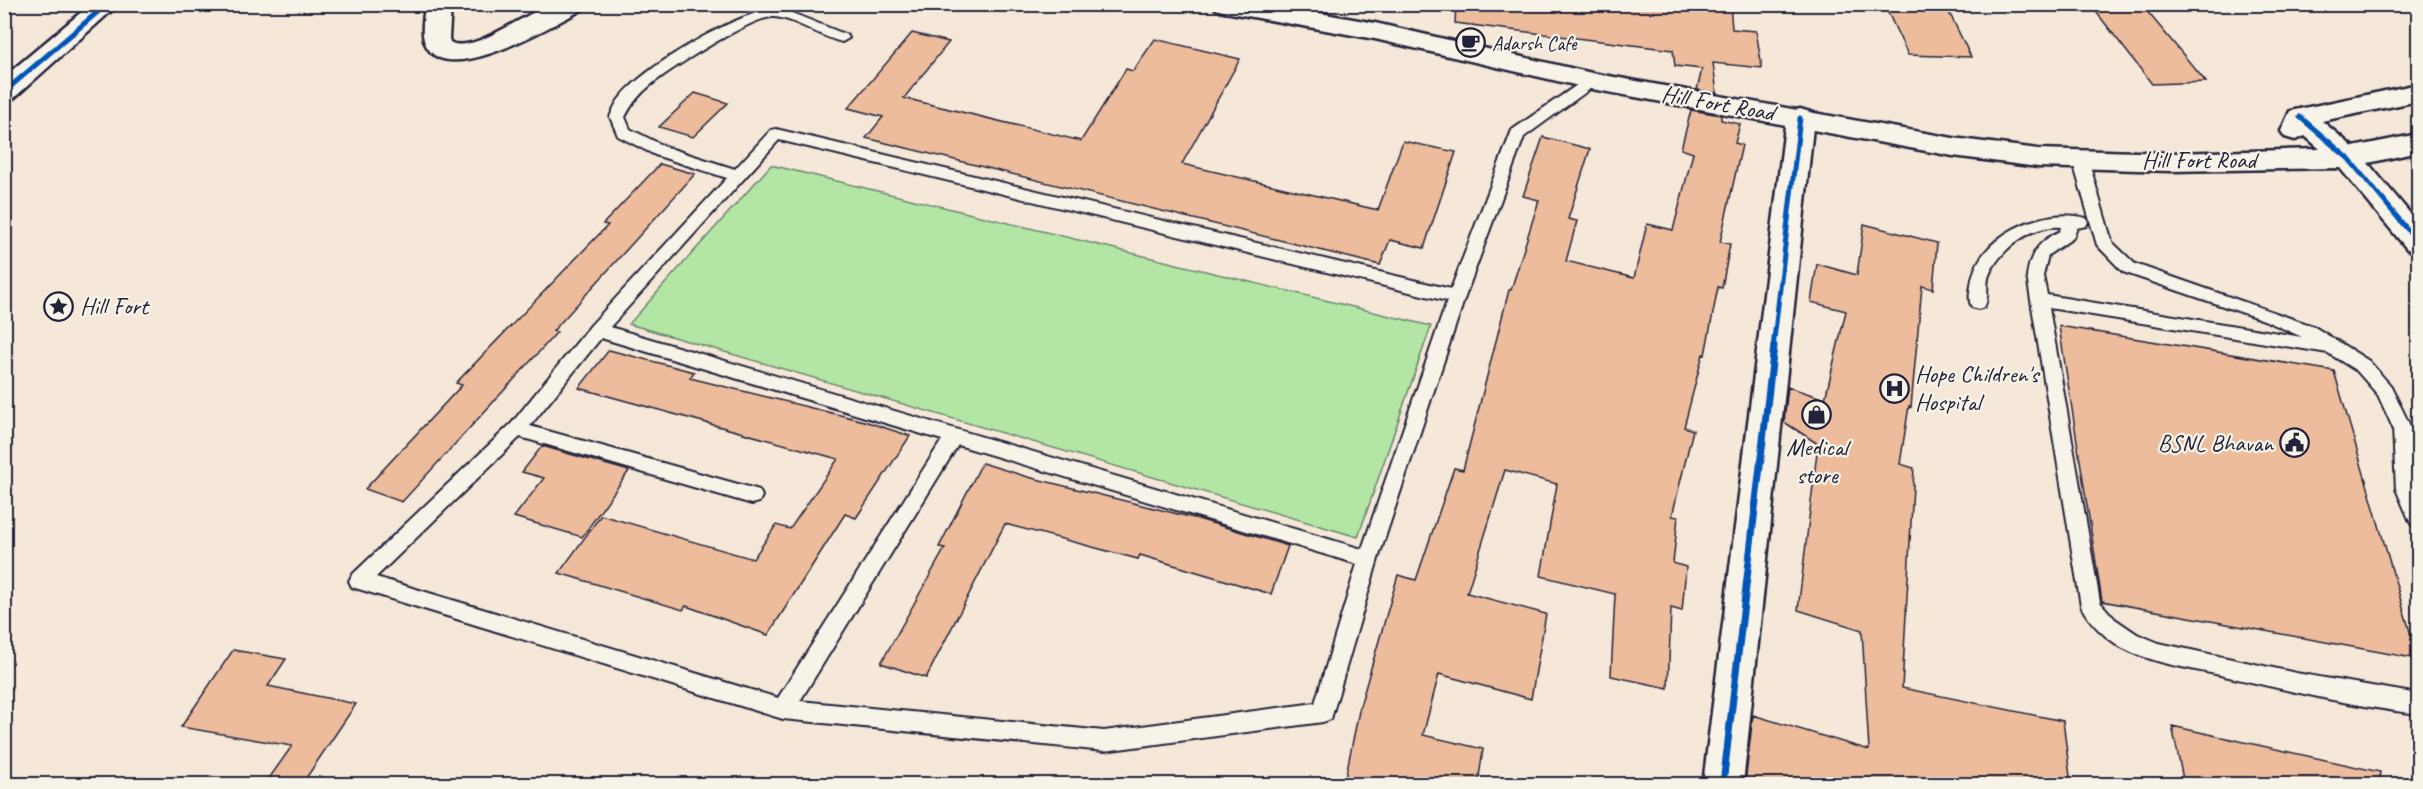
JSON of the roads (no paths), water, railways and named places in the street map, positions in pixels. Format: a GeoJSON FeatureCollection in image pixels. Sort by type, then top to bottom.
{"type":"FeatureCollection","features":[{"type":"Feature","properties":{"kind":"main road"},"geometry":{"type":"LineString","coordinates":[[4,92],[107,4]]}},
{"type":"Feature","properties":{"kind":"main road"},"geometry":{"type":"LineString","coordinates":[[438,4],[436,38],[439,46],[448,52],[457,53],[471,52],[489,45],[575,4]]}},
{"type":"Feature","properties":{"kind":"main road","name":"Hill Fort Road"},"geometry":{"type":"LineString","coordinates":[[1225,4],[1375,31],[1592,81],[1953,147],[2038,158],[2171,162],[2348,158],[2418,143]]}},
{"type":"Feature","properties":{"kind":"main road"},"geometry":{"type":"LineString","coordinates":[[2300,117],[2418,93]]}},
{"type":"Feature","properties":{"kind":"main road"},"geometry":{"type":"LineString","coordinates":[[2300,117],[2348,158],[2418,242]]}},
{"type":"Feature","properties":{"kind":"main road"},"geometry":{"type":"LineString","coordinates":[[2287,159],[2300,117]]}},
{"type":"Feature","properties":{"kind":"main road"},"geometry":{"type":"LineString","coordinates":[[1723,784],[1800,118]]}},
{"type":"Feature","properties":{"kind":"lane"},"geometry":{"type":"LineString","coordinates":[[739,176],[638,142],[621,131],[616,117],[620,105],[629,95],[695,47],[761,15],[782,14],[842,38]]}},
{"type":"Feature","properties":{"kind":"lane"},"geometry":{"type":"LineString","coordinates":[[1457,297],[776,134],[597,330],[518,429],[359,580],[783,709],[1104,741],[1323,712],[1368,559],[1457,297],[1517,134],[1592,81]]}},
{"type":"Feature","properties":{"kind":"lane"},"geometry":{"type":"LineString","coordinates":[[2080,159],[2104,245],[2129,268],[2307,331],[2363,366],[2385,392],[2402,428],[2406,489],[2418,518]]}},
{"type":"Feature","properties":{"kind":"lane"},"geometry":{"type":"LineString","coordinates":[[1978,303],[1981,276],[2003,243],[2031,226],[2050,221],[2070,224],[2097,220]]}},
{"type":"Feature","properties":{"kind":"lane"},"geometry":{"type":"LineString","coordinates":[[2070,224],[2067,234],[2046,245],[2037,257],[2035,276],[2091,606],[2108,625],[2130,641],[2159,652],[2296,683],[2418,705]]}},
{"type":"Feature","properties":{"kind":"lane"},"geometry":{"type":"LineString","coordinates":[[2038,300],[2334,348]]}},
{"type":"Feature","properties":{"kind":"lane"},"geometry":{"type":"LineString","coordinates":[[597,330],[1368,559]]}},
{"type":"Feature","properties":{"kind":"lane"},"geometry":{"type":"LineString","coordinates":[[518,429],[752,496]]}},
{"type":"Feature","properties":{"kind":"lane"},"geometry":{"type":"LineString","coordinates":[[783,709],[954,436]]}},
{"type":"Feature","properties":{"kind":"place","name":"Adarsh Cafe"},"geometry":{"type":"Point","coordinates":[1471,43]}},
{"type":"Feature","properties":{"kind":"place","name":"Hill Fort"},"geometry":{"type":"Point","coordinates":[59,306]}},
{"type":"Feature","properties":{"kind":"place","name":"Hope Children's Hospital"},"geometry":{"type":"Point","coordinates":[1894,388]}},
{"type":"Feature","properties":{"kind":"place","name":"Medical store"},"geometry":{"type":"Point","coordinates":[1817,414]}},
{"type":"Feature","properties":{"kind":"place","name":"BSNL Bhavan"},"geometry":{"type":"Point","coordinates":[2294,443]}}]}
